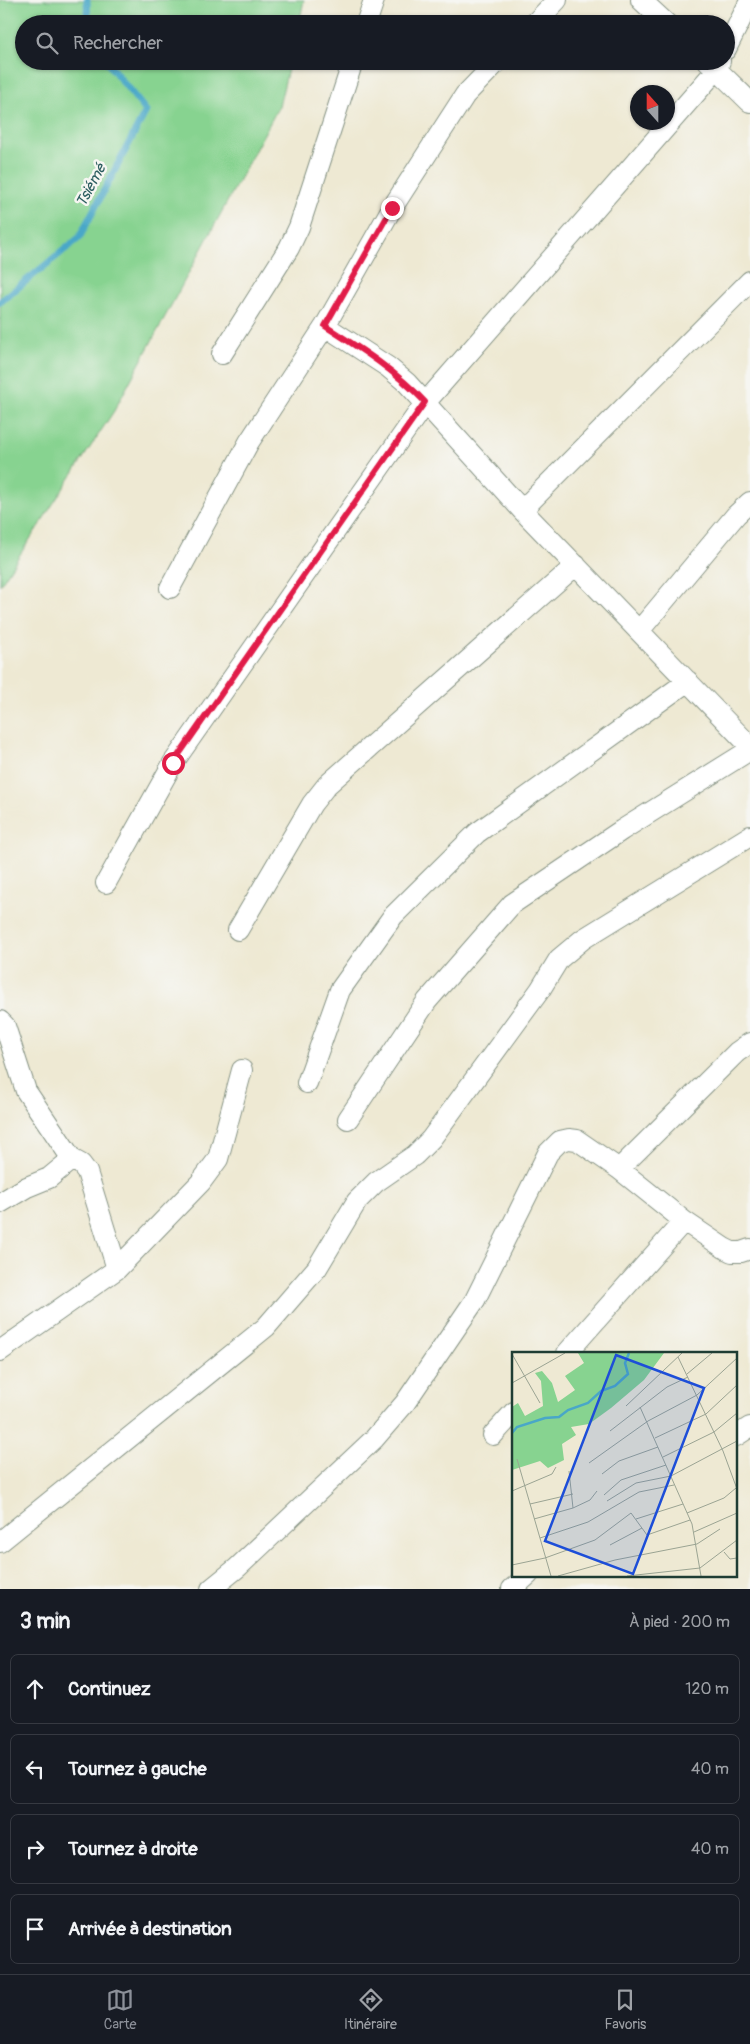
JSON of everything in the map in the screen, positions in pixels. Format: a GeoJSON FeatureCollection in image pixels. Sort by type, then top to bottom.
{"type":"FeatureCollection","features":[{"type":"Feature","properties":{"kind":"street"},"geometry":{"type":"LineString","coordinates":[[369,15],[374,0]]}},
{"type":"Feature","properties":{"kind":"street"},"geometry":{"type":"LineString","coordinates":[[543,15],[557,0]]}},
{"type":"Feature","properties":{"kind":"street"},"geometry":{"type":"LineString","coordinates":[[641,0],[657,15]]}},
{"type":"Feature","properties":{"kind":"street"},"geometry":{"type":"LineString","coordinates":[[735,31],[750,1]]}},
{"type":"Feature","properties":{"kind":"street"},"geometry":{"type":"LineString","coordinates":[[222,354],[289,248],[298,227],[349,70]]}},
{"type":"Feature","properties":{"kind":"street"},"geometry":{"type":"LineString","coordinates":[[170,588],[249,442],[325,326],[392,208],[465,95],[489,70]]}},
{"type":"Feature","properties":{"kind":"street"},"geometry":{"type":"LineString","coordinates":[[106,884],[173,763],[425,402],[710,70]]}},
{"type":"Feature","properties":{"kind":"street"},"geometry":{"type":"LineString","coordinates":[[721,70],[750,102]]}},
{"type":"Feature","properties":{"kind":"street"},"geometry":{"type":"LineString","coordinates":[[522,510],[750,281]]}},
{"type":"Feature","properties":{"kind":"street"},"geometry":{"type":"LineString","coordinates":[[325,326],[388,367],[407,383],[522,510],[750,746]]}},
{"type":"Feature","properties":{"kind":"street"},"geometry":{"type":"LineString","coordinates":[[638,631],[736,515],[750,502]]}},
{"type":"Feature","properties":{"kind":"street"},"geometry":{"type":"LineString","coordinates":[[238,930],[312,804],[327,785],[576,566]]}},
{"type":"Feature","properties":{"kind":"street"},"geometry":{"type":"LineString","coordinates":[[307,1083],[340,990],[393,916],[478,833],[688,681]]}},
{"type":"Feature","properties":{"kind":"street"},"geometry":{"type":"LineString","coordinates":[[348,1119],[427,1001],[512,904],[622,830],[750,750]]}},
{"type":"Feature","properties":{"kind":"street"},"geometry":{"type":"LineString","coordinates":[[0,1542],[266,1327],[318,1268],[357,1201],[376,1182],[415,1155],[431,1139],[540,990],[559,959],[583,940],[750,836]]}},
{"type":"Feature","properties":{"kind":"street"},"geometry":{"type":"LineString","coordinates":[[0,1021],[5,1026],[26,1091],[72,1159],[81,1164],[86,1172],[117,1269]]}},
{"type":"Feature","properties":{"kind":"street"},"geometry":{"type":"LineString","coordinates":[[619,1168],[737,1052],[750,1043]]}},
{"type":"Feature","properties":{"kind":"street"},"geometry":{"type":"LineString","coordinates":[[0,1352],[117,1269],[201,1182],[218,1159],[242,1070]]}},
{"type":"Feature","properties":{"kind":"street"},"geometry":{"type":"LineString","coordinates":[[211,1589],[237,1568],[374,1439],[405,1403],[475,1300],[548,1153],[560,1141],[577,1140],[619,1168],[684,1220],[732,1252],[750,1249]]}},
{"type":"Feature","properties":{"kind":"street"},"geometry":{"type":"LineString","coordinates":[[0,1203],[27,1187],[49,1178],[72,1159]]}},
{"type":"Feature","properties":{"kind":"street"},"geometry":{"type":"LineString","coordinates":[[569,1352],[684,1220]]}},
{"type":"Feature","properties":{"kind":"street"},"geometry":{"type":"LineString","coordinates":[[493,1435],[512,1414]]}},
{"type":"Feature","properties":{"kind":"street"},"geometry":{"type":"LineString","coordinates":[[738,1435],[750,1428]]}},
{"type":"Feature","properties":{"kind":"green space"},"geometry":{"type":"Polygon","coordinates":[[[0,0],[304,0],[301,15],[15,15],[15,70],[288,70],[279,106],[114,411],[0,585],[0,0]]]}},
{"type":"Feature","properties":{"kind":"waterway","name":"Tsiémé"},"geometry":{"type":"LineString","coordinates":[[87,0],[88,15]]}},
{"type":"Feature","properties":{"kind":"waterway","name":"Tsiémé"},"geometry":{"type":"LineString","coordinates":[[0,302],[79,238],[146,111],[113,70]]}},
{"type":"Feature","properties":{"kind":"route"},"geometry":{"type":"LineString","coordinates":[[173,763],[425,402],[388,367],[325,326],[392,208]]}}]}
